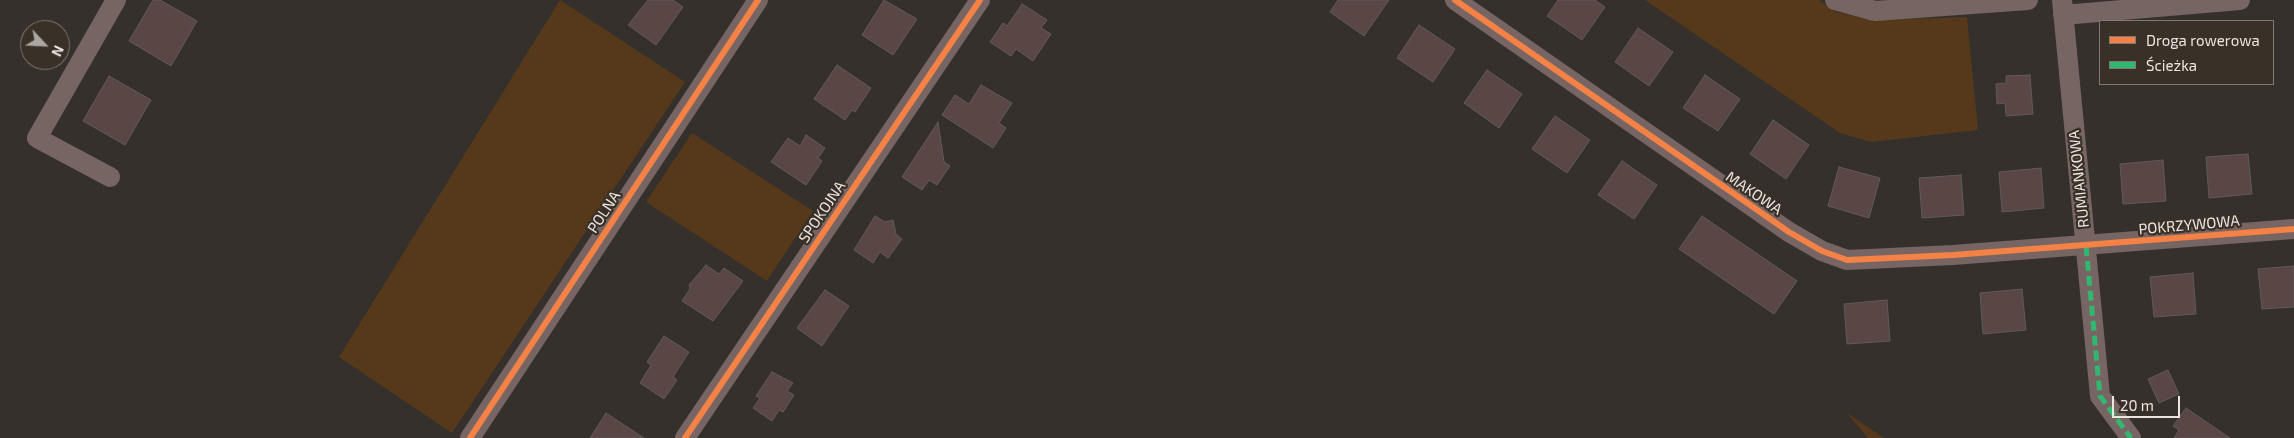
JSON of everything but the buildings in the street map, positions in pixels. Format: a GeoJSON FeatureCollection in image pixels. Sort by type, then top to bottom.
{"type":"FeatureCollection","features":[{"type":"Feature","properties":{"kind":"street"},"geometry":{"type":"LineString","coordinates":[[110,177],[38,138],[116,0]]}},
{"type":"Feature","properties":{"kind":"street","name":"POLNA"},"geometry":{"type":"LineString","coordinates":[[470,438],[758,0]]}},
{"type":"Feature","properties":{"kind":"street","name":"SPOKOJNA"},"geometry":{"type":"LineString","coordinates":[[685,438],[980,0]]}},
{"type":"Feature","properties":{"kind":"street","name":"MAKOWA"},"geometry":{"type":"LineString","coordinates":[[1456,0],[1705,175],[1789,232],[1822,251],[1847,260],[1870,260],[2086,246]]}},
{"type":"Feature","properties":{"kind":"street"},"geometry":{"type":"LineString","coordinates":[[1836,0],[1875,11],[2028,0]]}},
{"type":"Feature","properties":{"kind":"street"},"geometry":{"type":"LineString","coordinates":[[2062,7],[2240,0]]}},
{"type":"Feature","properties":{"kind":"street","name":"RUMIANKOWA"},"geometry":{"type":"LineString","coordinates":[[2062,7],[2100,396],[2131,438]]}},
{"type":"Feature","properties":{"kind":"street","name":"POKRZYWOWA"},"geometry":{"type":"LineString","coordinates":[[2086,246],[2294,229]]}},
{"type":"Feature","properties":{"kind":"shaded area"},"geometry":{"type":"Polygon","coordinates":[[[560,0],[685,82],[452,433],[339,357],[560,0]]]}},
{"type":"Feature","properties":{"kind":"shaded area"},"geometry":{"type":"Polygon","coordinates":[[[1645,0],[1819,0],[1836,12],[1874,20],[1967,17],[1978,130],[1871,142],[1840,133],[1645,0]]]}},
{"type":"Feature","properties":{"kind":"shaded area"},"geometry":{"type":"Polygon","coordinates":[[[692,133],[813,211],[767,281],[646,202],[692,133]]]}},
{"type":"Feature","properties":{"kind":"shaded area"},"geometry":{"type":"Polygon","coordinates":[[[1846,412],[1884,438],[1868,438],[1846,412]]]}},
{"type":"Feature","properties":{"kind":"marked path"},"geometry":{"type":"LineString","coordinates":[[2086,246],[2100,396],[2131,438]]}},
{"type":"Feature","properties":{"kind":"cycle path"},"geometry":{"type":"LineString","coordinates":[[470,438],[758,0]]}},
{"type":"Feature","properties":{"kind":"cycle path"},"geometry":{"type":"LineString","coordinates":[[685,438],[980,0]]}},
{"type":"Feature","properties":{"kind":"cycle path"},"geometry":{"type":"LineString","coordinates":[[1455,0],[1789,232],[1822,251],[1847,260],[1953,255],[2294,229]]}}]}
